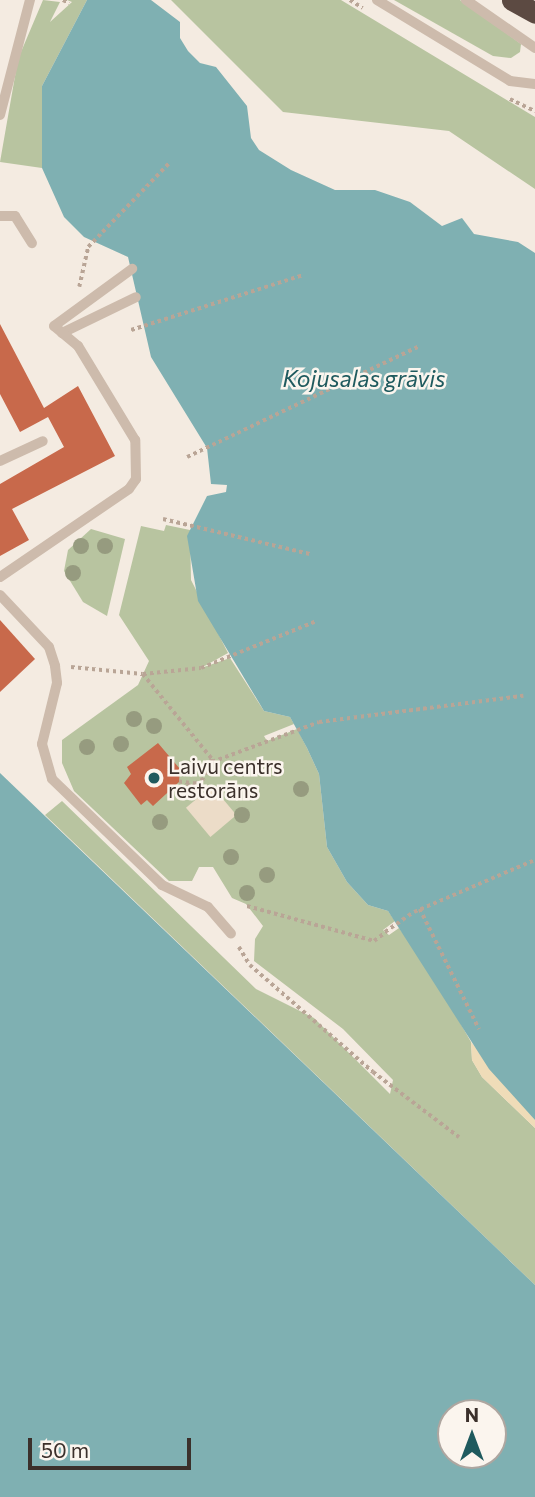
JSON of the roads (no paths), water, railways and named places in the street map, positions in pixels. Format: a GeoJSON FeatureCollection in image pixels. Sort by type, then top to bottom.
{"type":"FeatureCollection","features":[{"type":"Feature","properties":{"kind":"highway"},"geometry":{"type":"LineString","coordinates":[[512,0],[535,13]]}},
{"type":"Feature","properties":{"kind":"lane"},"geometry":{"type":"LineString","coordinates":[[0,115],[30,0]]}},
{"type":"Feature","properties":{"kind":"lane"},"geometry":{"type":"LineString","coordinates":[[377,0],[510,81],[535,84]]}},
{"type":"Feature","properties":{"kind":"lane"},"geometry":{"type":"LineString","coordinates":[[466,0],[535,48]]}},
{"type":"Feature","properties":{"kind":"lane"},"geometry":{"type":"LineString","coordinates":[[0,216],[15,216],[32,243]]}},
{"type":"Feature","properties":{"kind":"lane"},"geometry":{"type":"LineString","coordinates":[[0,577],[129,489],[140,467],[135,440],[78,346],[54,326],[69,312],[132,269]]}},
{"type":"Feature","properties":{"kind":"lane"},"geometry":{"type":"LineString","coordinates":[[62,333],[136,297]]}},
{"type":"Feature","properties":{"kind":"lane"},"geometry":{"type":"LineString","coordinates":[[2,457],[43,441]]}},
{"type":"Feature","properties":{"kind":"lane"},"geometry":{"type":"LineString","coordinates":[[0,595],[43,638],[55,666],[57,683],[42,744],[52,779],[162,885],[208,907],[231,933]]}},
{"type":"Feature","properties":{"kind":"water","name":"Kojusalas grāvis"},"geometry":{"type":"Polygon","coordinates":[[[87,0],[151,0],[180,22],[180,38],[188,51],[200,63],[216,67],[247,106],[251,138],[259,150],[291,170],[335,190],[375,190],[410,202],[442,226],[462,218],[474,234],[518,242],[535,253],[535,1120],[489,1069],[388,911],[368,905],[347,882],[327,847],[319,774],[307,748],[290,717],[264,711],[198,601],[187,536],[207,496],[226,492],[227,485],[211,484],[207,448],[151,357],[128,257],[84,237],[64,217],[42,168],[42,86],[87,0]]]}},
{"type":"Feature","properties":{"kind":"water"},"geometry":{"type":"Polygon","coordinates":[[[0,773],[535,1285],[535,1497],[0,1497],[0,773]]]}},
{"type":"Feature","properties":{"kind":"place","name":"Laivu centrs restorāns"},"geometry":{"type":"Point","coordinates":[154,778]}}]}
